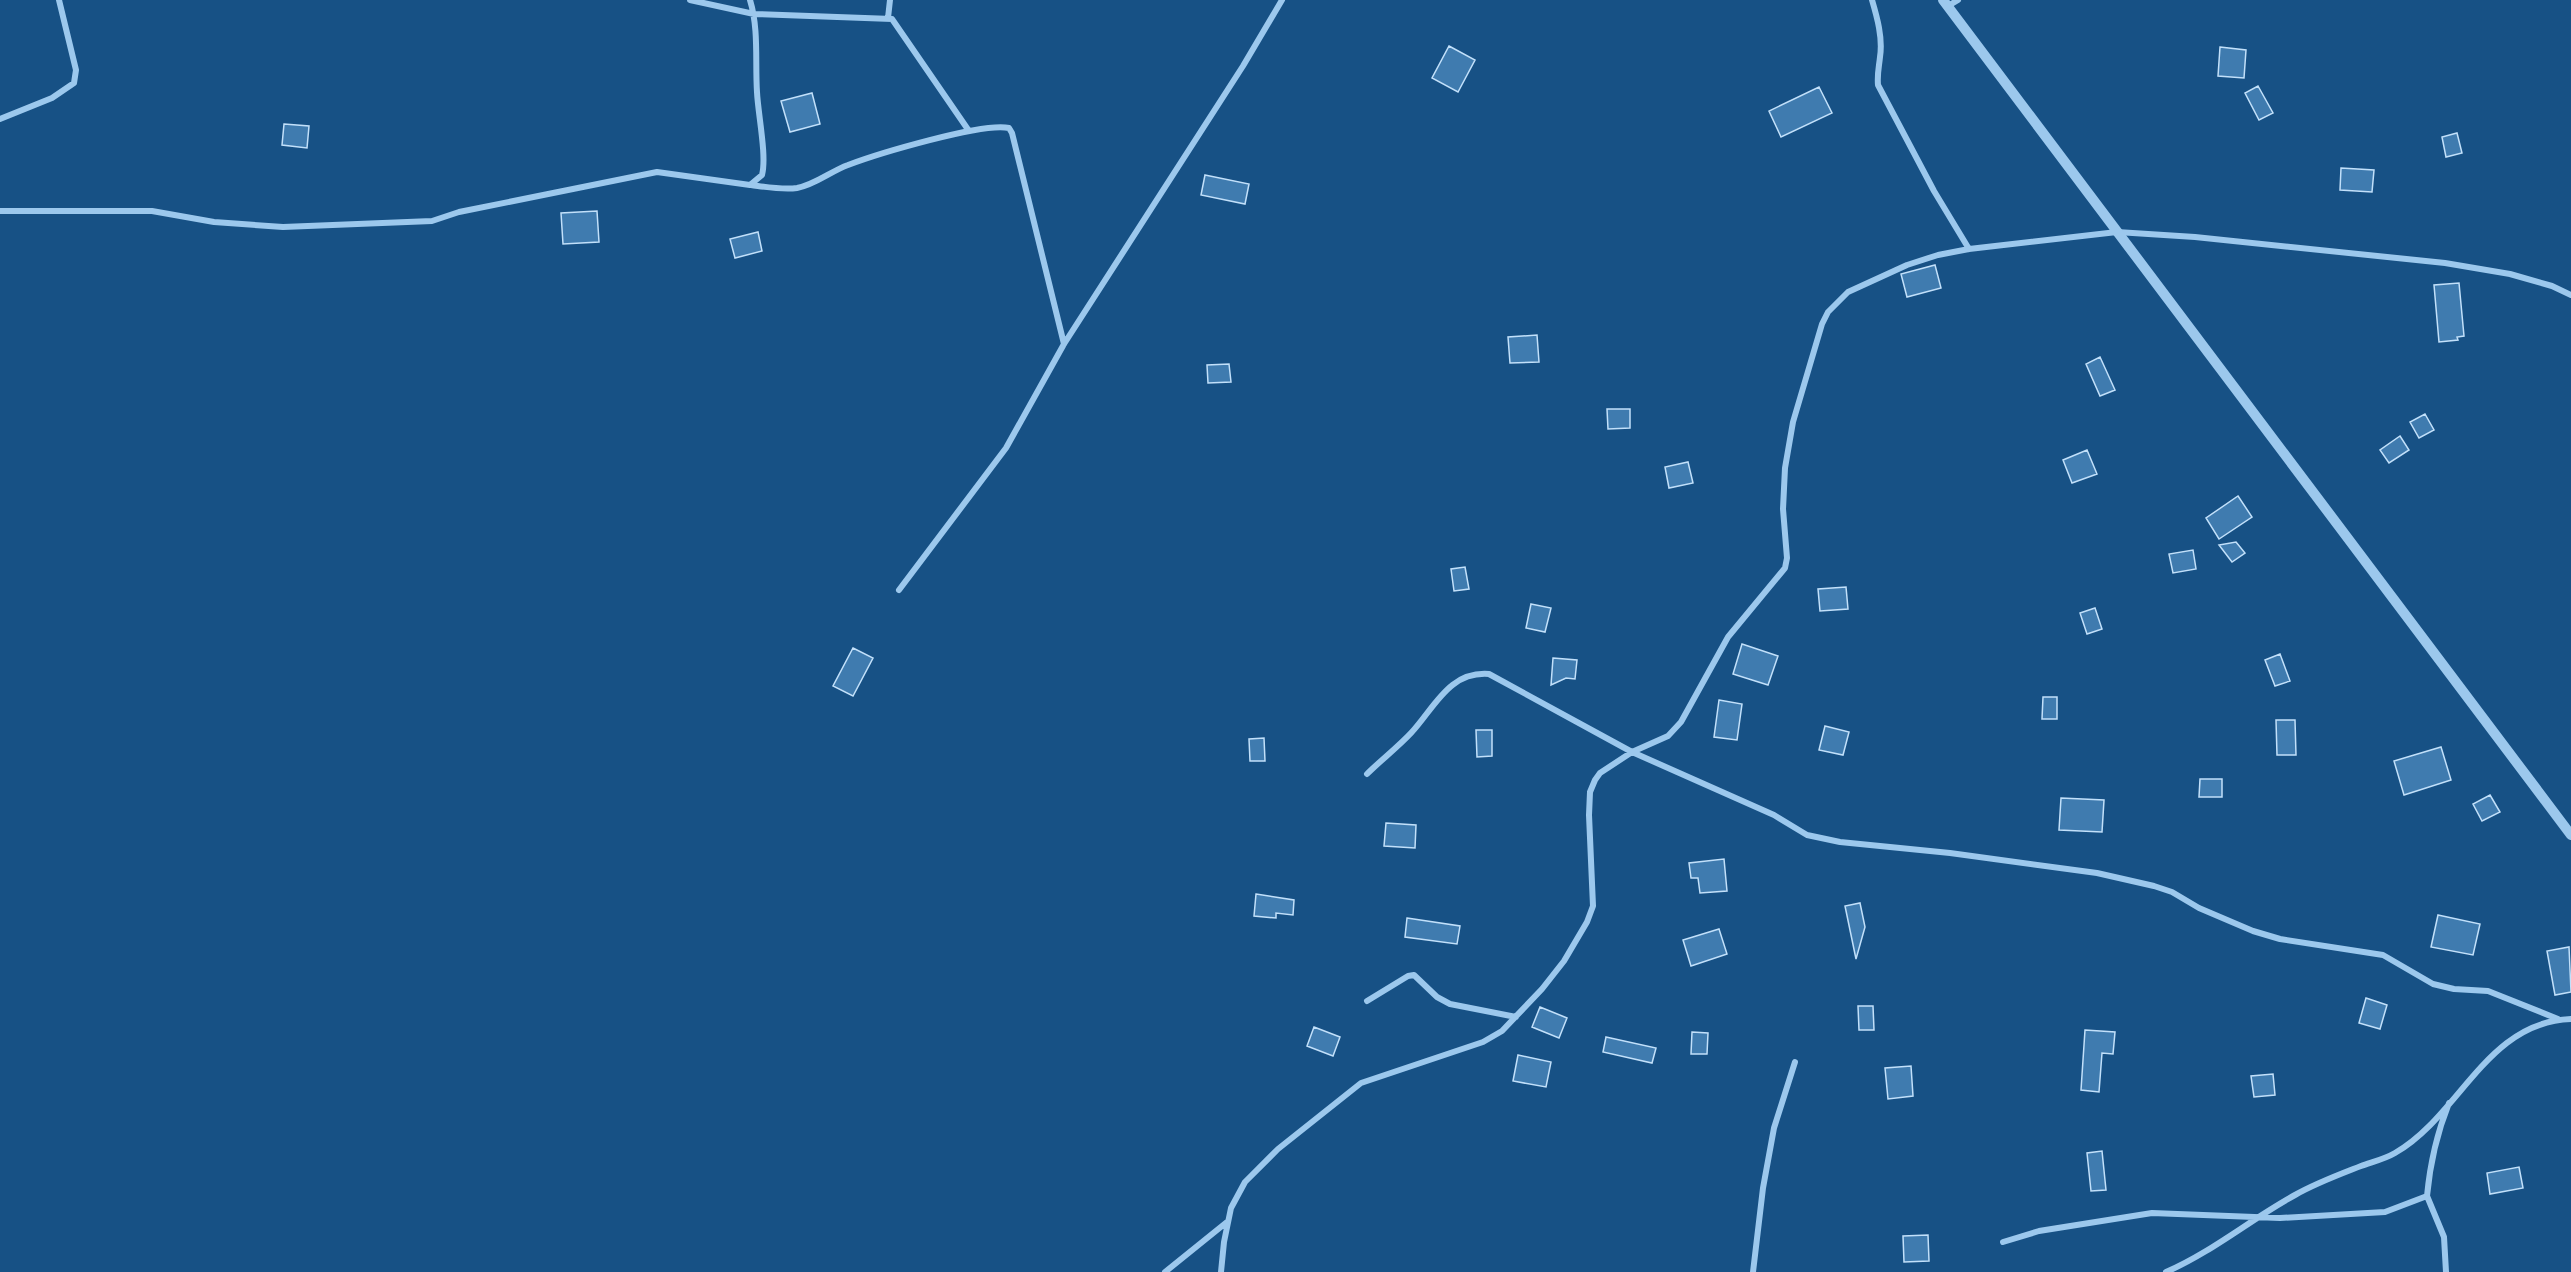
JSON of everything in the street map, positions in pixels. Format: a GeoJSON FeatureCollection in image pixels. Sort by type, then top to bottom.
{"type":"FeatureCollection","features":[{"type":"Feature","properties":{"kind":"street"},"geometry":{"type":"LineString","coordinates":[[0,119],[52,98],[74,83],[76,70],[59,0]]}},
{"type":"Feature","properties":{"kind":"street"},"geometry":{"type":"LineString","coordinates":[[690,0],[754,14],[888,18],[896,22],[969,131]]}},
{"type":"Feature","properties":{"kind":"street"},"geometry":{"type":"LineString","coordinates":[[750,0],[754,14],[763,170],[758,180],[750,185]]}},
{"type":"Feature","properties":{"kind":"street"},"geometry":{"type":"LineString","coordinates":[[888,18],[890,0]]}},
{"type":"Feature","properties":{"kind":"street"},"geometry":{"type":"LineString","coordinates":[[899,590],[1006,448],[1064,344],[1243,66],[1282,0]]}},
{"type":"Feature","properties":{"kind":"street"},"geometry":{"type":"LineString","coordinates":[[1872,0],[1881,55],[1877,71],[1878,85],[1934,191],[1969,249]]}},
{"type":"Feature","properties":{"kind":"street"},"geometry":{"type":"LineString","coordinates":[[1958,0],[1946,3],[2571,834]]}},
{"type":"Feature","properties":{"kind":"street"},"geometry":{"type":"LineString","coordinates":[[0,211],[152,211],[214,222],[305,226],[432,221],[459,213],[657,172],[750,185],[797,188],[849,164],[969,131],[1002,127],[1009,128],[1012,133],[1064,344]]}},
{"type":"Feature","properties":{"kind":"street"},"geometry":{"type":"LineString","coordinates":[[1221,1272],[1227,1221],[1245,1182],[1259,1166],[1341,1097],[1368,1080],[1483,1042],[1502,1031],[1564,961],[1587,922],[1593,906],[1590,792],[1600,773],[1632,752],[1668,736],[1681,722],[1728,637],[1785,568],[1786,543],[1783,509],[1787,456],[1803,384],[1822,324],[1828,312],[1848,292],[1907,266],[1969,249],[2117,232],[2195,237],[2445,263],[2510,274],[2552,286],[2571,295]]}},
{"type":"Feature","properties":{"kind":"street"},"geometry":{"type":"LineString","coordinates":[[1367,774],[1411,733],[1441,694],[1455,682],[1478,673],[1489,674],[1632,752],[1679,775],[1747,802],[1774,815],[1807,836],[2097,873],[2154,886],[2172,892],[2199,908],[2253,931],[2280,939],[2383,955],[2433,984],[2454,989],[2487,991],[2514,999],[2558,1019]]}},
{"type":"Feature","properties":{"kind":"street"},"geometry":{"type":"LineString","coordinates":[[1367,1001],[1407,976],[1414,975],[1437,997],[1450,1004],[1516,1017]]}},
{"type":"Feature","properties":{"kind":"street"},"geometry":{"type":"LineString","coordinates":[[2166,1272],[2209,1250],[2318,1183],[2394,1154],[2416,1138],[2500,1047],[2543,1023],[2571,1018]]}},
{"type":"Feature","properties":{"kind":"street"},"geometry":{"type":"LineString","coordinates":[[1753,1272],[1763,1188],[1774,1128],[1795,1062]]}},
{"type":"Feature","properties":{"kind":"street"},"geometry":{"type":"LineString","coordinates":[[2446,1272],[2444,1237],[2427,1196],[2430,1168],[2440,1125],[2449,1103]]}},
{"type":"Feature","properties":{"kind":"street"},"geometry":{"type":"LineString","coordinates":[[2003,1242],[2039,1230],[2152,1213],[2260,1217],[2385,1212],[2427,1196]]}},
{"type":"Feature","properties":{"kind":"street"},"geometry":{"type":"LineString","coordinates":[[1164,1272],[1227,1221]]}},
{"type":"Feature","properties":{"kind":"building"},"geometry":{"type":"Polygon","coordinates":[[[1449,46],[1475,60],[1458,92],[1432,78],[1449,46]]]}},
{"type":"Feature","properties":{"kind":"building"},"geometry":{"type":"Polygon","coordinates":[[[2220,47],[2246,50],[2244,78],[2218,76],[2220,47]]]}},
{"type":"Feature","properties":{"kind":"building"},"geometry":{"type":"Polygon","coordinates":[[[2258,86],[2273,113],[2259,120],[2245,93],[2258,86]]]}},
{"type":"Feature","properties":{"kind":"building"},"geometry":{"type":"Polygon","coordinates":[[[1819,87],[1832,113],[1781,137],[1769,111],[1819,87]]]}},
{"type":"Feature","properties":{"kind":"building"},"geometry":{"type":"Polygon","coordinates":[[[812,93],[820,124],[790,132],[781,101],[812,93]]]}},
{"type":"Feature","properties":{"kind":"building"},"geometry":{"type":"Polygon","coordinates":[[[284,124],[309,126],[307,148],[282,145],[284,124]]]}},
{"type":"Feature","properties":{"kind":"building"},"geometry":{"type":"Polygon","coordinates":[[[2457,133],[2462,153],[2446,157],[2442,137],[2457,133]]]}},
{"type":"Feature","properties":{"kind":"building"},"geometry":{"type":"Polygon","coordinates":[[[2341,168],[2374,170],[2372,192],[2340,190],[2341,168]]]}},
{"type":"Feature","properties":{"kind":"building"},"geometry":{"type":"Polygon","coordinates":[[[1205,175],[1249,184],[1245,204],[1201,195],[1205,175]]]}},
{"type":"Feature","properties":{"kind":"building"},"geometry":{"type":"Polygon","coordinates":[[[597,211],[599,242],[563,244],[561,213],[597,211]]]}},
{"type":"Feature","properties":{"kind":"building"},"geometry":{"type":"Polygon","coordinates":[[[758,232],[762,251],[735,258],[730,239],[758,232]]]}},
{"type":"Feature","properties":{"kind":"building"},"geometry":{"type":"Polygon","coordinates":[[[1935,265],[1941,288],[1907,297],[1901,274],[1935,265]]]}},
{"type":"Feature","properties":{"kind":"building"},"geometry":{"type":"Polygon","coordinates":[[[2459,283],[2464,336],[2457,337],[2458,340],[2439,342],[2434,285],[2459,283]]]}},
{"type":"Feature","properties":{"kind":"building"},"geometry":{"type":"Polygon","coordinates":[[[1537,335],[1539,362],[1510,363],[1508,337],[1537,335]]]}},
{"type":"Feature","properties":{"kind":"building"},"geometry":{"type":"Polygon","coordinates":[[[2100,357],[2115,390],[2100,396],[2086,364],[2100,357]]]}},
{"type":"Feature","properties":{"kind":"building"},"geometry":{"type":"Polygon","coordinates":[[[1229,364],[1231,382],[1208,383],[1207,365],[1229,364]]]}},
{"type":"Feature","properties":{"kind":"building"},"geometry":{"type":"Polygon","coordinates":[[[1607,409],[1630,409],[1630,428],[1608,429],[1607,409]]]}},
{"type":"Feature","properties":{"kind":"building"},"geometry":{"type":"Polygon","coordinates":[[[2425,414],[2434,430],[2419,438],[2410,422],[2425,414]]]}},
{"type":"Feature","properties":{"kind":"building"},"geometry":{"type":"Polygon","coordinates":[[[2400,436],[2409,450],[2389,463],[2380,450],[2400,436]]]}},
{"type":"Feature","properties":{"kind":"building"},"geometry":{"type":"Polygon","coordinates":[[[2087,450],[2097,474],[2072,483],[2063,460],[2087,450]]]}},
{"type":"Feature","properties":{"kind":"building"},"geometry":{"type":"Polygon","coordinates":[[[1688,462],[1693,483],[1669,488],[1665,467],[1688,462]]]}},
{"type":"Feature","properties":{"kind":"building"},"geometry":{"type":"Polygon","coordinates":[[[2238,496],[2252,517],[2219,539],[2206,518],[2238,496]]]}},
{"type":"Feature","properties":{"kind":"building"},"geometry":{"type":"Polygon","coordinates":[[[2236,542],[2245,553],[2232,562],[2219,545],[2236,542]]]}},
{"type":"Feature","properties":{"kind":"building"},"geometry":{"type":"Polygon","coordinates":[[[2193,550],[2196,569],[2173,573],[2169,554],[2193,550]]]}},
{"type":"Feature","properties":{"kind":"building"},"geometry":{"type":"Polygon","coordinates":[[[1465,567],[1469,589],[1454,591],[1451,569],[1465,567]]]}},
{"type":"Feature","properties":{"kind":"building"},"geometry":{"type":"Polygon","coordinates":[[[1846,587],[1848,609],[1820,611],[1818,589],[1846,587]]]}},
{"type":"Feature","properties":{"kind":"building"},"geometry":{"type":"Polygon","coordinates":[[[1531,604],[1551,608],[1545,632],[1526,628],[1531,604]]]}},
{"type":"Feature","properties":{"kind":"building"},"geometry":{"type":"Polygon","coordinates":[[[2095,608],[2102,629],[2087,634],[2080,613],[2095,608]]]}},
{"type":"Feature","properties":{"kind":"building"},"geometry":{"type":"Polygon","coordinates":[[[1742,644],[1778,656],[1768,685],[1733,674],[1742,644]]]}},
{"type":"Feature","properties":{"kind":"building"},"geometry":{"type":"Polygon","coordinates":[[[853,648],[873,658],[853,696],[833,686],[853,648]]]}},
{"type":"Feature","properties":{"kind":"building"},"geometry":{"type":"Polygon","coordinates":[[[2280,654],[2290,681],[2275,686],[2265,660],[2280,654]]]}},
{"type":"Feature","properties":{"kind":"building"},"geometry":{"type":"Polygon","coordinates":[[[1553,658],[1577,660],[1575,679],[1566,678],[1551,685],[1553,658]]]}},
{"type":"Feature","properties":{"kind":"building"},"geometry":{"type":"Polygon","coordinates":[[[2043,697],[2057,697],[2057,719],[2042,719],[2043,697]]]}},
{"type":"Feature","properties":{"kind":"building"},"geometry":{"type":"Polygon","coordinates":[[[1719,700],[1742,704],[1737,740],[1714,737],[1719,700]]]}},
{"type":"Feature","properties":{"kind":"building"},"geometry":{"type":"Polygon","coordinates":[[[2276,720],[2295,720],[2296,755],[2277,755],[2276,720]]]}},
{"type":"Feature","properties":{"kind":"building"},"geometry":{"type":"Polygon","coordinates":[[[1825,726],[1849,732],[1843,755],[1819,750],[1825,726]]]}},
{"type":"Feature","properties":{"kind":"building"},"geometry":{"type":"Polygon","coordinates":[[[1476,730],[1492,730],[1492,756],[1477,757],[1476,730]]]}},
{"type":"Feature","properties":{"kind":"building"},"geometry":{"type":"Polygon","coordinates":[[[1264,738],[1265,761],[1250,761],[1249,739],[1264,738]]]}},
{"type":"Feature","properties":{"kind":"building"},"geometry":{"type":"Polygon","coordinates":[[[2441,747],[2451,780],[2404,795],[2394,761],[2441,747]]]}},
{"type":"Feature","properties":{"kind":"building"},"geometry":{"type":"Polygon","coordinates":[[[2200,779],[2222,779],[2222,797],[2199,797],[2200,779]]]}},
{"type":"Feature","properties":{"kind":"building"},"geometry":{"type":"Polygon","coordinates":[[[2490,795],[2500,812],[2482,821],[2473,804],[2490,795]]]}},
{"type":"Feature","properties":{"kind":"building"},"geometry":{"type":"Polygon","coordinates":[[[2061,798],[2104,800],[2102,832],[2059,830],[2061,798]]]}},
{"type":"Feature","properties":{"kind":"building"},"geometry":{"type":"Polygon","coordinates":[[[1386,823],[1416,825],[1415,848],[1384,846],[1386,823]]]}},
{"type":"Feature","properties":{"kind":"building"},"geometry":{"type":"Polygon","coordinates":[[[1724,859],[1727,891],[1700,893],[1698,878],[1691,878],[1689,863],[1724,859]]]}},
{"type":"Feature","properties":{"kind":"building"},"geometry":{"type":"Polygon","coordinates":[[[1256,894],[1294,900],[1293,915],[1276,913],[1276,918],[1254,916],[1256,894]]]}},
{"type":"Feature","properties":{"kind":"building"},"geometry":{"type":"Polygon","coordinates":[[[1860,903],[1865,927],[1856,959],[1845,906],[1860,903]]]}},
{"type":"Feature","properties":{"kind":"building"},"geometry":{"type":"Polygon","coordinates":[[[2438,915],[2480,924],[2473,955],[2431,947],[2438,915]]]}},
{"type":"Feature","properties":{"kind":"building"},"geometry":{"type":"Polygon","coordinates":[[[1407,918],[1460,926],[1457,944],[1405,937],[1407,918]]]}},
{"type":"Feature","properties":{"kind":"building"},"geometry":{"type":"Polygon","coordinates":[[[1719,929],[1727,954],[1691,966],[1683,940],[1719,929]]]}},
{"type":"Feature","properties":{"kind":"building"},"geometry":{"type":"Polygon","coordinates":[[[2569,947],[2571,992],[2555,995],[2547,951],[2569,947]]]}},
{"type":"Feature","properties":{"kind":"building"},"geometry":{"type":"Polygon","coordinates":[[[2366,998],[2387,1005],[2380,1029],[2359,1023],[2366,998]]]}},
{"type":"Feature","properties":{"kind":"building"},"geometry":{"type":"Polygon","coordinates":[[[1858,1006],[1873,1006],[1874,1030],[1859,1030],[1858,1006]]]}},
{"type":"Feature","properties":{"kind":"building"},"geometry":{"type":"Polygon","coordinates":[[[1540,1007],[1567,1018],[1559,1038],[1532,1027],[1540,1007]]]}},
{"type":"Feature","properties":{"kind":"building"},"geometry":{"type":"Polygon","coordinates":[[[1314,1027],[1340,1037],[1333,1056],[1307,1046],[1314,1027]]]}},
{"type":"Feature","properties":{"kind":"building"},"geometry":{"type":"Polygon","coordinates":[[[2085,1030],[2115,1032],[2113,1054],[2102,1053],[2099,1092],[2081,1090],[2085,1030]]]}},
{"type":"Feature","properties":{"kind":"building"},"geometry":{"type":"Polygon","coordinates":[[[1692,1032],[1708,1033],[1707,1054],[1691,1054],[1692,1032]]]}},
{"type":"Feature","properties":{"kind":"building"},"geometry":{"type":"Polygon","coordinates":[[[1606,1037],[1656,1048],[1652,1063],[1603,1052],[1606,1037]]]}},
{"type":"Feature","properties":{"kind":"building"},"geometry":{"type":"Polygon","coordinates":[[[1518,1055],[1551,1062],[1546,1087],[1513,1081],[1518,1055]]]}},
{"type":"Feature","properties":{"kind":"building"},"geometry":{"type":"Polygon","coordinates":[[[1911,1066],[1913,1096],[1888,1099],[1885,1068],[1911,1066]]]}},
{"type":"Feature","properties":{"kind":"building"},"geometry":{"type":"Polygon","coordinates":[[[2273,1074],[2275,1095],[2254,1097],[2251,1076],[2273,1074]]]}},
{"type":"Feature","properties":{"kind":"building"},"geometry":{"type":"Polygon","coordinates":[[[2102,1151],[2106,1190],[2091,1191],[2087,1153],[2102,1151]]]}},
{"type":"Feature","properties":{"kind":"building"},"geometry":{"type":"Polygon","coordinates":[[[2519,1167],[2523,1188],[2490,1194],[2487,1173],[2519,1167]]]}},
{"type":"Feature","properties":{"kind":"building"},"geometry":{"type":"Polygon","coordinates":[[[1928,1235],[1929,1261],[1904,1262],[1903,1236],[1928,1235]]]}}]}
